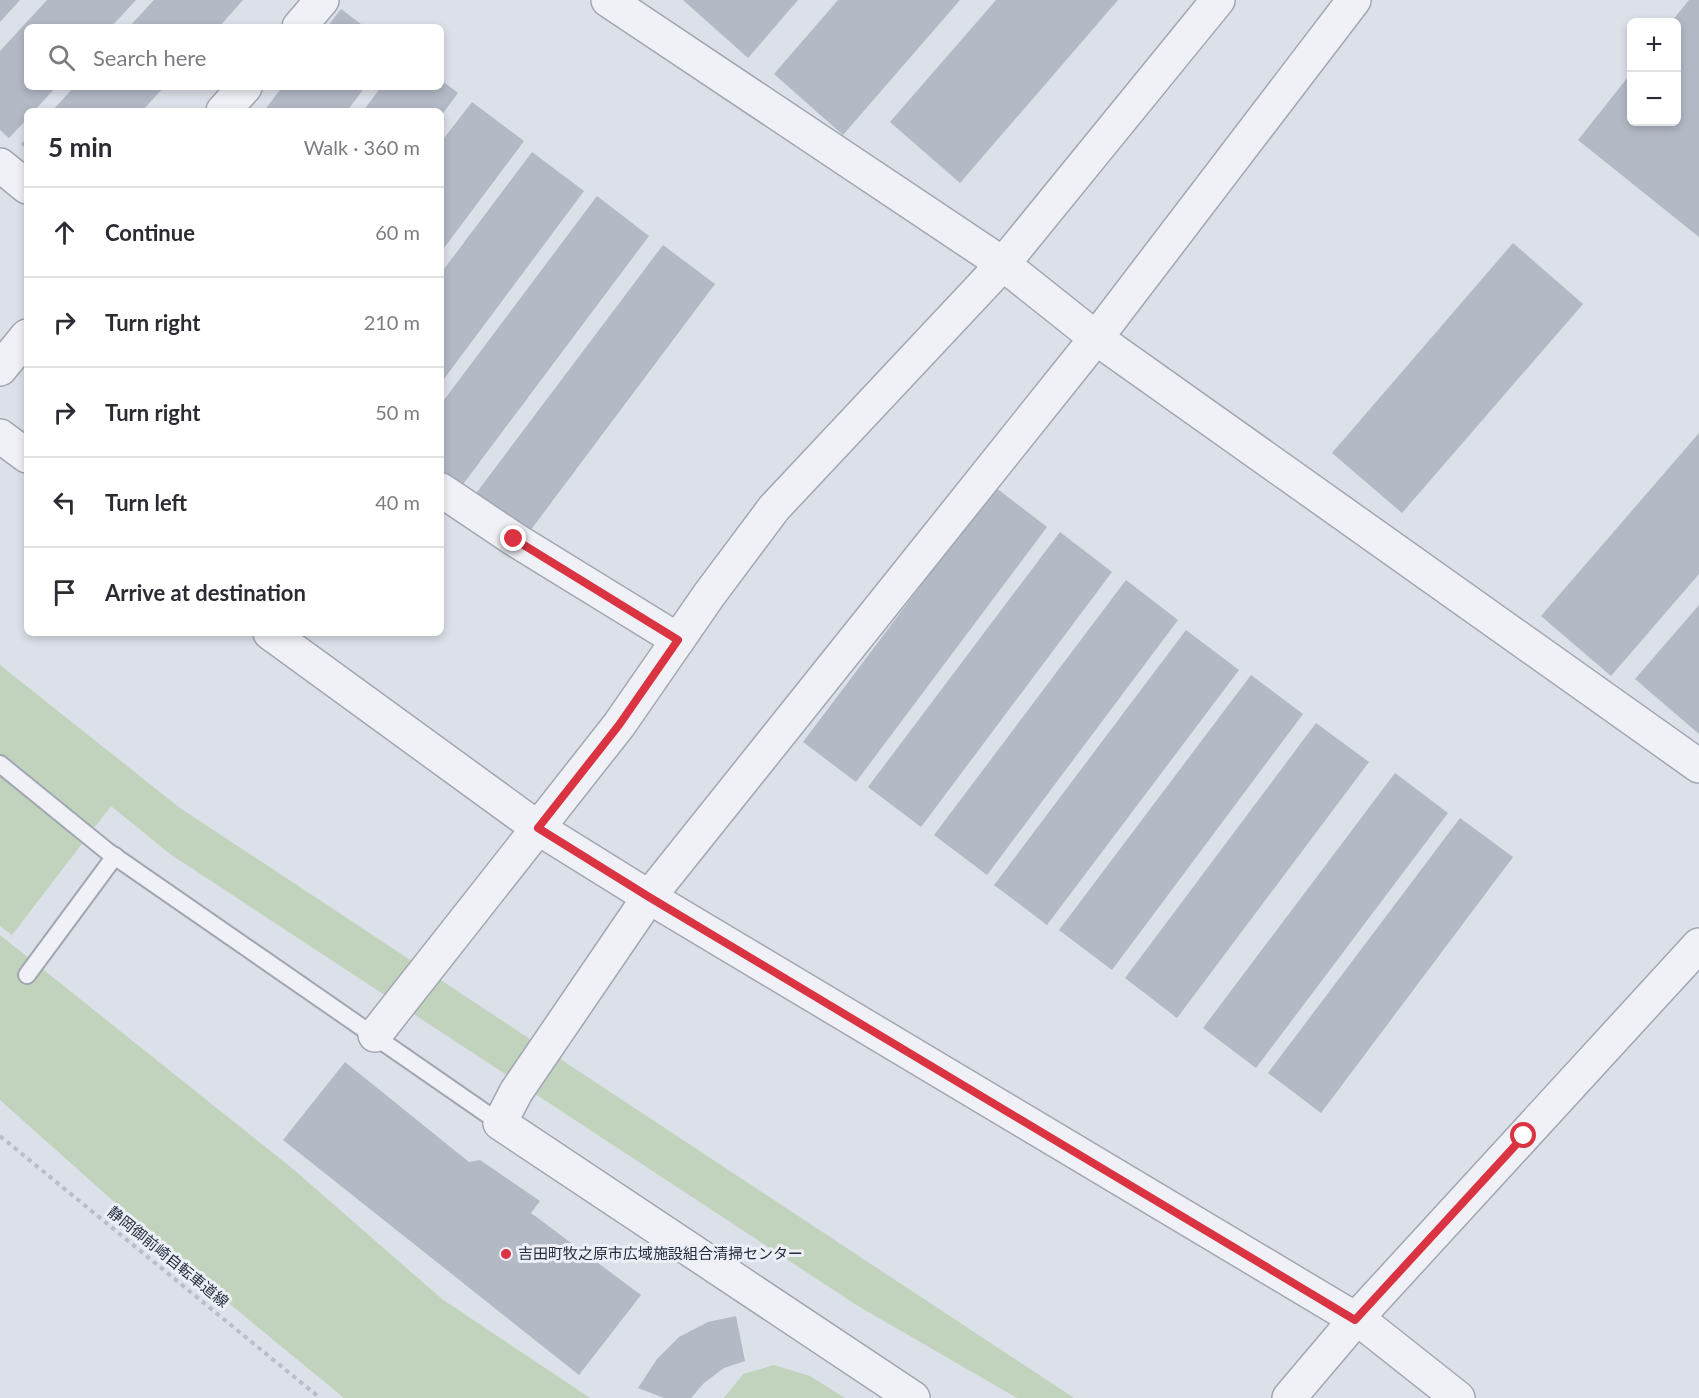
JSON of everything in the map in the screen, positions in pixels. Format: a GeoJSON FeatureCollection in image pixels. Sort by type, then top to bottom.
{"type":"FeatureCollection","features":[{"type":"Feature","properties":{"kind":"street"},"geometry":{"type":"LineString","coordinates":[[302,24],[322,0]]}},
{"type":"Feature","properties":{"kind":"street"},"geometry":{"type":"LineString","coordinates":[[608,0],[1003,264],[1096,338],[1699,766]]}},
{"type":"Feature","properties":{"kind":"street"},"geometry":{"type":"LineString","coordinates":[[375,1035],[619,725],[774,508],[1003,264],[1218,0]]}},
{"type":"Feature","properties":{"kind":"street"},"geometry":{"type":"LineString","coordinates":[[913,1398],[500,1123],[516,1092],[649,897],[1096,338],[1354,0]]}},
{"type":"Feature","properties":{"kind":"street"},"geometry":{"type":"LineString","coordinates":[[227,108],[242,90]]}},
{"type":"Feature","properties":{"kind":"street"},"geometry":{"type":"LineString","coordinates":[[0,165],[24,185]]}},
{"type":"Feature","properties":{"kind":"street"},"geometry":{"type":"LineString","coordinates":[[0,369],[24,340]]}},
{"type":"Feature","properties":{"kind":"street"},"geometry":{"type":"LineString","coordinates":[[0,436],[24,454]]}},
{"type":"Feature","properties":{"kind":"street"},"geometry":{"type":"LineString","coordinates":[[444,492],[514,539],[678,640]]}},
{"type":"Feature","properties":{"kind":"street"},"geometry":{"type":"LineString","coordinates":[[274,636],[538,828],[649,897],[1367,1326],[1458,1398]]}},
{"type":"Feature","properties":{"kind":"street"},"geometry":{"type":"LineString","coordinates":[[1289,1398],[1355,1320],[1699,945]]}},
{"type":"Feature","properties":{"kind":"lane"},"geometry":{"type":"LineString","coordinates":[[0,764],[115,856],[500,1123]]}},
{"type":"Feature","properties":{"kind":"lane"},"geometry":{"type":"LineString","coordinates":[[27,975],[115,856]]}},
{"type":"Feature","properties":{"kind":"path","name":"静岡御前崎自転車道線"},"geometry":{"type":"LineString","coordinates":[[0,1136],[320,1398]]}},
{"type":"Feature","properties":{"kind":"green space"},"geometry":{"type":"Polygon","coordinates":[[[0,665],[180,808],[1074,1398],[1017,1398],[858,1306],[170,854],[111,806],[12,935],[0,926],[0,665]]]}},
{"type":"Feature","properties":{"kind":"green space"},"geometry":{"type":"Polygon","coordinates":[[[0,935],[293,1169],[442,1299],[590,1398],[344,1398],[214,1291],[0,1100],[0,935]]]}},
{"type":"Feature","properties":{"kind":"green space"},"geometry":{"type":"Polygon","coordinates":[[[774,1365],[810,1376],[845,1398],[724,1398],[743,1374],[774,1365]]]}},
{"type":"Feature","properties":{"kind":"building"},"geometry":{"type":"Polygon","coordinates":[[[0,0],[20,0],[0,22],[0,0]]]}},
{"type":"Feature","properties":{"kind":"building"},"geometry":{"type":"Polygon","coordinates":[[[47,0],[136,0],[114,24],[25,24],[47,0]]]}},
{"type":"Feature","properties":{"kind":"building"},"geometry":{"type":"Polygon","coordinates":[[[154,0],[243,0],[222,24],[132,24],[154,0]]]}},
{"type":"Feature","properties":{"kind":"building"},"geometry":{"type":"Polygon","coordinates":[[[683,0],[798,0],[748,58],[683,0]]]}},
{"type":"Feature","properties":{"kind":"building"},"geometry":{"type":"Polygon","coordinates":[[[838,0],[960,0],[843,135],[774,74],[838,0]]]}},
{"type":"Feature","properties":{"kind":"building"},"geometry":{"type":"Polygon","coordinates":[[[996,0],[1118,0],[960,183],[890,122],[996,0]]]}},
{"type":"Feature","properties":{"kind":"building"},"geometry":{"type":"Polygon","coordinates":[[[1689,0],[1699,0],[1699,237],[1578,140],[1627,78],[1627,126],[1681,126],[1681,18],[1674,18],[1689,0]]]}},
{"type":"Feature","properties":{"kind":"building"},"geometry":{"type":"Polygon","coordinates":[[[341,9],[361,24],[329,24],[341,9]]]}},
{"type":"Feature","properties":{"kind":"building"},"geometry":{"type":"Polygon","coordinates":[[[24,25],[24,90],[53,90],[37,108],[24,108],[24,122],[9,138],[0,130],[0,51],[24,25]]]}},
{"type":"Feature","properties":{"kind":"building"},"geometry":{"type":"Polygon","coordinates":[[[444,82],[458,93],[444,112],[444,108],[365,108],[379,90],[444,90],[444,82]]]}},
{"type":"Feature","properties":{"kind":"building"},"geometry":{"type":"Polygon","coordinates":[[[71,90],[161,90],[145,108],[55,108],[71,90]]]}},
{"type":"Feature","properties":{"kind":"building"},"geometry":{"type":"Polygon","coordinates":[[[280,90],[363,90],[349,108],[266,108],[280,90]]]}},
{"type":"Feature","properties":{"kind":"building"},"geometry":{"type":"Polygon","coordinates":[[[472,102],[524,141],[444,248],[444,138],[472,102]]]}},
{"type":"Feature","properties":{"kind":"building"},"geometry":{"type":"Polygon","coordinates":[[[532,152],[584,191],[444,379],[444,269],[532,152]]]}},
{"type":"Feature","properties":{"kind":"building"},"geometry":{"type":"Polygon","coordinates":[[[597,196],[649,236],[458,491],[444,480],[444,400],[597,196]]]}},
{"type":"Feature","properties":{"kind":"building"},"geometry":{"type":"Polygon","coordinates":[[[1513,243],[1583,304],[1402,513],[1332,453],[1513,243]]]}},
{"type":"Feature","properties":{"kind":"building"},"geometry":{"type":"Polygon","coordinates":[[[663,245],[715,284],[524,539],[471,500],[663,245]]]}},
{"type":"Feature","properties":{"kind":"building"},"geometry":{"type":"Polygon","coordinates":[[[1699,433],[1699,574],[1611,676],[1541,616],[1699,433]]]}},
{"type":"Feature","properties":{"kind":"building"},"geometry":{"type":"Polygon","coordinates":[[[995,487],[1047,527],[856,782],[803,742],[995,487]]]}},
{"type":"Feature","properties":{"kind":"building"},"geometry":{"type":"Polygon","coordinates":[[[1060,532],[1112,572],[921,827],[868,787],[1060,532]]]}},
{"type":"Feature","properties":{"kind":"building"},"geometry":{"type":"Polygon","coordinates":[[[1126,580],[1178,620],[987,875],[934,835],[1126,580]]]}},
{"type":"Feature","properties":{"kind":"building"},"geometry":{"type":"Polygon","coordinates":[[[1699,605],[1699,734],[1635,679],[1699,605]]]}},
{"type":"Feature","properties":{"kind":"building"},"geometry":{"type":"Polygon","coordinates":[[[1186,630],[1239,670],[1047,925],[994,885],[1186,630]]]}},
{"type":"Feature","properties":{"kind":"building"},"geometry":{"type":"Polygon","coordinates":[[[1251,675],[1303,714],[1112,970],[1059,930],[1251,675]]]}},
{"type":"Feature","properties":{"kind":"building"},"geometry":{"type":"Polygon","coordinates":[[[1316,723],[1369,762],[1177,1018],[1125,978],[1316,723]]]}},
{"type":"Feature","properties":{"kind":"building"},"geometry":{"type":"Polygon","coordinates":[[[1395,773],[1448,813],[1256,1068],[1203,1028],[1395,773]]]}},
{"type":"Feature","properties":{"kind":"building"},"geometry":{"type":"Polygon","coordinates":[[[1460,818],[1513,857],[1321,1113],[1268,1073],[1460,818]]]}},
{"type":"Feature","properties":{"kind":"building","name":"吉田町牧之原市広域施設組合清掃センター"},"geometry":{"type":"Polygon","coordinates":[[[345,1062],[469,1162],[480,1160],[540,1201],[531,1213],[641,1295],[579,1375],[283,1140],[345,1062]]]}},
{"type":"Feature","properties":{"kind":"building"},"geometry":{"type":"Polygon","coordinates":[[[736,1316],[745,1361],[724,1368],[704,1383],[691,1398],[664,1398],[638,1388],[657,1359],[679,1337],[708,1322],[736,1316]]]}},
{"type":"Feature","properties":{"kind":"place","name":"吉田町牧之原市広域施設組合清掃センター"},"geometry":{"type":"Point","coordinates":[506,1254]}},
{"type":"Feature","properties":{"kind":"route"},"geometry":{"type":"LineString","coordinates":[[514,539],[678,640],[619,725],[538,828],[649,897],[1355,1320],[1524,1136]]}}]}
